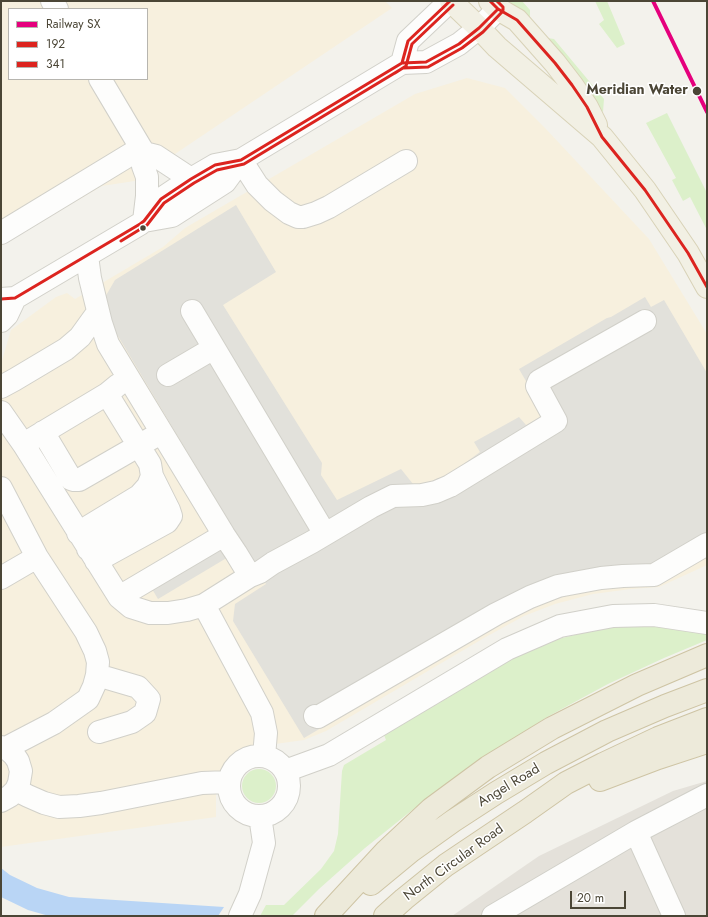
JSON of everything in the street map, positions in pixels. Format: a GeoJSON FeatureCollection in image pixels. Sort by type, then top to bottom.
{"type":"FeatureCollection","features":[{"type":"Feature","properties":{"kind":"highway"},"geometry":{"type":"LineString","coordinates":[[326,916],[386,851],[431,809],[488,766],[552,728],[637,685],[707,655]]}},
{"type":"Feature","properties":{"kind":"highway","name":"Angel Road"},"geometry":{"type":"LineString","coordinates":[[332,916],[411,851],[496,792],[546,763],[607,731],[707,690]]}},
{"type":"Feature","properties":{"kind":"highway","name":"Angel Road"},"geometry":{"type":"LineString","coordinates":[[525,812],[566,783],[603,764],[658,738],[707,719]]}},
{"type":"Feature","properties":{"kind":"highway"},"geometry":{"type":"LineString","coordinates":[[525,812],[570,794],[604,778],[707,742]]}},
{"type":"Feature","properties":{"kind":"highway","name":"North Circular Road"},"geometry":{"type":"LineString","coordinates":[[384,916],[446,865],[525,812]]}},
{"type":"Feature","properties":{"kind":"main road"},"geometry":{"type":"LineString","coordinates":[[451,1],[497,47],[602,137],[653,201],[688,254],[707,287]]}},
{"type":"Feature","properties":{"kind":"main road"},"geometry":{"type":"LineString","coordinates":[[494,5],[517,20],[559,68],[572,84],[587,107],[602,137]]}},
{"type":"Feature","properties":{"kind":"street"},"geometry":{"type":"LineString","coordinates":[[402,62],[408,41],[451,1]]}},
{"type":"Feature","properties":{"kind":"street"},"geometry":{"type":"LineString","coordinates":[[1,321],[7,315],[8,299],[87,256],[144,221],[161,199],[190,179],[216,165],[241,160],[402,62],[426,62],[459,44],[479,28],[494,5]]}},
{"type":"Feature","properties":{"kind":"street"},"geometry":{"type":"LineString","coordinates":[[101,80],[143,150],[143,166],[147,177],[147,196],[144,221]]}},
{"type":"Feature","properties":{"kind":"street"},"geometry":{"type":"LineString","coordinates":[[143,150],[156,156],[190,179]]}},
{"type":"Feature","properties":{"kind":"street"},"geometry":{"type":"LineString","coordinates":[[1,233],[143,150]]}},
{"type":"Feature","properties":{"kind":"street"},"geometry":{"type":"LineString","coordinates":[[241,160],[257,184],[273,201],[298,218],[316,213],[328,207],[406,161]]}},
{"type":"Feature","properties":{"kind":"street"},"geometry":{"type":"LineString","coordinates":[[144,221],[172,216],[225,182],[241,160]]}},
{"type":"Feature","properties":{"kind":"street"},"geometry":{"type":"LineString","coordinates":[[87,256],[90,278],[98,312],[108,344],[250,576]]}},
{"type":"Feature","properties":{"kind":"street"},"geometry":{"type":"LineString","coordinates":[[192,311],[325,534]]}},
{"type":"Feature","properties":{"kind":"street"},"geometry":{"type":"LineString","coordinates":[[1,387],[66,349],[80,337],[98,312]]}},
{"type":"Feature","properties":{"kind":"street"},"geometry":{"type":"LineString","coordinates":[[1,412],[24,445],[119,597],[131,607],[150,613],[168,613],[204,605],[250,576],[260,572],[371,507],[393,496],[422,495],[436,492],[450,486],[556,420],[537,386],[539,381],[645,320]]}},
{"type":"Feature","properties":{"kind":"street"},"geometry":{"type":"LineString","coordinates":[[168,375],[214,348]]}},
{"type":"Feature","properties":{"kind":"street"},"geometry":{"type":"LineString","coordinates":[[24,445],[107,394],[128,377]]}},
{"type":"Feature","properties":{"kind":"street"},"geometry":{"type":"LineString","coordinates":[[87,548],[167,522],[171,516],[152,476],[150,464],[107,394]]}},
{"type":"Feature","properties":{"kind":"street"},"geometry":{"type":"LineString","coordinates":[[43,432],[71,479],[79,480],[161,432]]}},
{"type":"Feature","properties":{"kind":"street"},"geometry":{"type":"LineString","coordinates":[[87,548],[139,496],[148,486],[152,476]]}},
{"type":"Feature","properties":{"kind":"street"},"geometry":{"type":"LineString","coordinates":[[1,488],[37,557],[86,632],[95,651],[98,662],[97,675],[88,699],[54,723],[3,748]]}},
{"type":"Feature","properties":{"kind":"street"},"geometry":{"type":"LineString","coordinates":[[119,597],[224,535]]}},
{"type":"Feature","properties":{"kind":"street"},"geometry":{"type":"LineString","coordinates":[[315,716],[318,717],[496,614],[530,597],[558,586],[594,579],[654,575],[707,544]]}},
{"type":"Feature","properties":{"kind":"street"},"geometry":{"type":"LineString","coordinates":[[1,578],[37,557]]}},
{"type":"Feature","properties":{"kind":"street"},"geometry":{"type":"LineString","coordinates":[[204,605],[262,714],[266,733],[264,756]]}},
{"type":"Feature","properties":{"kind":"street"},"geometry":{"type":"LineString","coordinates":[[285,771],[329,755],[507,649],[560,626],[613,616],[654,615],[707,623]]}},
{"type":"Feature","properties":{"kind":"street"},"geometry":{"type":"LineString","coordinates":[[97,675],[138,688],[149,699],[145,713],[132,722],[99,732]]}},
{"type":"Feature","properties":{"kind":"street"},"geometry":{"type":"LineString","coordinates":[[3,748],[14,755],[18,761],[21,771],[19,784],[8,796]]}},
{"type":"Feature","properties":{"kind":"street"},"geometry":{"type":"LineString","coordinates":[[254,756],[264,756],[280,764],[285,771],[289,779],[288,797],[283,805],[268,815],[251,815],[243,812],[232,799],[229,782],[232,773],[238,765],[254,756]]}},
{"type":"Feature","properties":{"kind":"street"},"geometry":{"type":"LineString","coordinates":[[8,796],[28,796],[44,803],[59,807],[78,806],[101,804],[202,784],[229,782]]}},
{"type":"Feature","properties":{"kind":"street"},"geometry":{"type":"LineString","coordinates":[[493,916],[636,832],[707,795]]}},
{"type":"Feature","properties":{"kind":"street"},"geometry":{"type":"LineString","coordinates":[[240,916],[250,894],[264,843],[260,816]]}},
{"type":"Feature","properties":{"kind":"street"},"geometry":{"type":"LineString","coordinates":[[636,832],[674,916]]}},
{"type":"Feature","properties":{"kind":"shaded area"},"geometry":{"type":"Polygon","coordinates":[[[1,1],[385,1],[392,8],[169,158],[159,144],[130,161],[141,180],[102,186],[1,246],[1,1]]]}},
{"type":"Feature","properties":{"kind":"shaded area"},"geometry":{"type":"Polygon","coordinates":[[[467,78],[505,88],[546,129],[649,239],[707,334],[707,565],[659,587],[593,594],[555,604],[524,616],[326,731],[304,740],[239,749],[216,776],[216,817],[1,847],[1,364],[11,330],[56,297],[67,293],[75,299],[163,247],[185,228],[415,94],[467,78]]]}},
{"type":"Feature","properties":{"kind":"shaded area"},"geometry":{"type":"Polygon","coordinates":[[[236,205],[276,272],[223,305],[322,463],[321,475],[337,500],[401,469],[417,489],[438,478],[444,485],[470,469],[465,463],[480,452],[474,442],[519,417],[526,425],[545,414],[519,369],[645,297],[651,307],[664,300],[707,373],[707,555],[623,584],[576,593],[534,606],[486,631],[304,738],[233,621],[235,604],[266,584],[245,547],[158,599],[142,572],[228,520],[115,331],[104,299],[115,280],[236,205]]]}},
{"type":"Feature","properties":{"kind":"shaded area"},"geometry":{"type":"Polygon","coordinates":[[[707,781],[707,916],[452,916],[539,856],[673,791],[707,781]]]}},
{"type":"Feature","properties":{"kind":"green space"},"geometry":{"type":"Polygon","coordinates":[[[509,1],[522,1],[530,10],[530,24],[509,1]]]}},
{"type":"Feature","properties":{"kind":"green space"},"geometry":{"type":"Polygon","coordinates":[[[595,1],[607,1],[625,44],[617,48],[599,24],[604,20],[595,1]]]}},
{"type":"Feature","properties":{"kind":"green space"},"geometry":{"type":"Polygon","coordinates":[[[541,37],[554,39],[604,99],[603,112],[541,37]]]}},
{"type":"Feature","properties":{"kind":"green space"},"geometry":{"type":"Polygon","coordinates":[[[667,113],[707,193],[707,230],[690,197],[683,201],[672,180],[676,178],[646,123],[667,113]]]}},
{"type":"Feature","properties":{"kind":"green space"},"geometry":{"type":"Polygon","coordinates":[[[651,625],[707,633],[707,640],[608,684],[547,717],[481,760],[421,803],[365,848],[319,889],[292,916],[260,916],[266,905],[284,905],[321,869],[334,851],[338,834],[342,771],[344,765],[386,740],[384,735],[522,653],[558,639],[607,627],[651,625]]]}},
{"type":"Feature","properties":{"kind":"green space"},"geometry":{"type":"Polygon","coordinates":[[[256,769],[262,769],[266,770],[273,776],[276,786],[275,793],[269,800],[262,803],[256,803],[252,802],[245,796],[242,789],[242,783],[243,779],[249,772],[256,769]]]}},
{"type":"Feature","properties":{"kind":"water"},"geometry":{"type":"Polygon","coordinates":[[[1,868],[10,875],[37,888],[69,897],[224,907],[218,916],[49,916],[28,910],[1,897],[1,868]]]}},
{"type":"Feature","properties":{"kind":"rail line","name":"SX"},"geometry":{"type":"LineString","coordinates":[[653,1],[707,112]]}},
{"type":"Feature","properties":{"kind":"transit line","name":"192"},"geometry":{"type":"LineString","coordinates":[[402,63],[408,41],[450,1]]}},
{"type":"Feature","properties":{"kind":"transit line","name":"192"},"geometry":{"type":"LineString","coordinates":[[490,1],[498,9],[517,20],[555,63],[572,85],[587,107],[602,137],[645,190],[688,253],[707,287]]}},
{"type":"Feature","properties":{"kind":"transit line","name":"341"},"geometry":{"type":"LineString","coordinates":[[121,241],[147,225],[164,203],[194,183],[217,170],[244,164],[403,68],[428,67],[462,48],[483,32],[502,12],[503,7],[497,1]]}},
{"type":"Feature","properties":{"kind":"transit line","name":"341"},"geometry":{"type":"LineString","coordinates":[[395,73],[406,66],[412,44],[453,5]]}},
{"type":"Feature","properties":{"kind":"transit line","name":"192"},"geometry":{"type":"LineString","coordinates":[[1,299],[15,298],[140,224],[161,199],[215,165],[241,160],[402,63],[426,62],[459,44],[479,28],[498,9]]}},
{"type":"Feature","properties":{"kind":"place","name":"Meridian Water"},"geometry":{"type":"Point","coordinates":[697,91]}}]}
